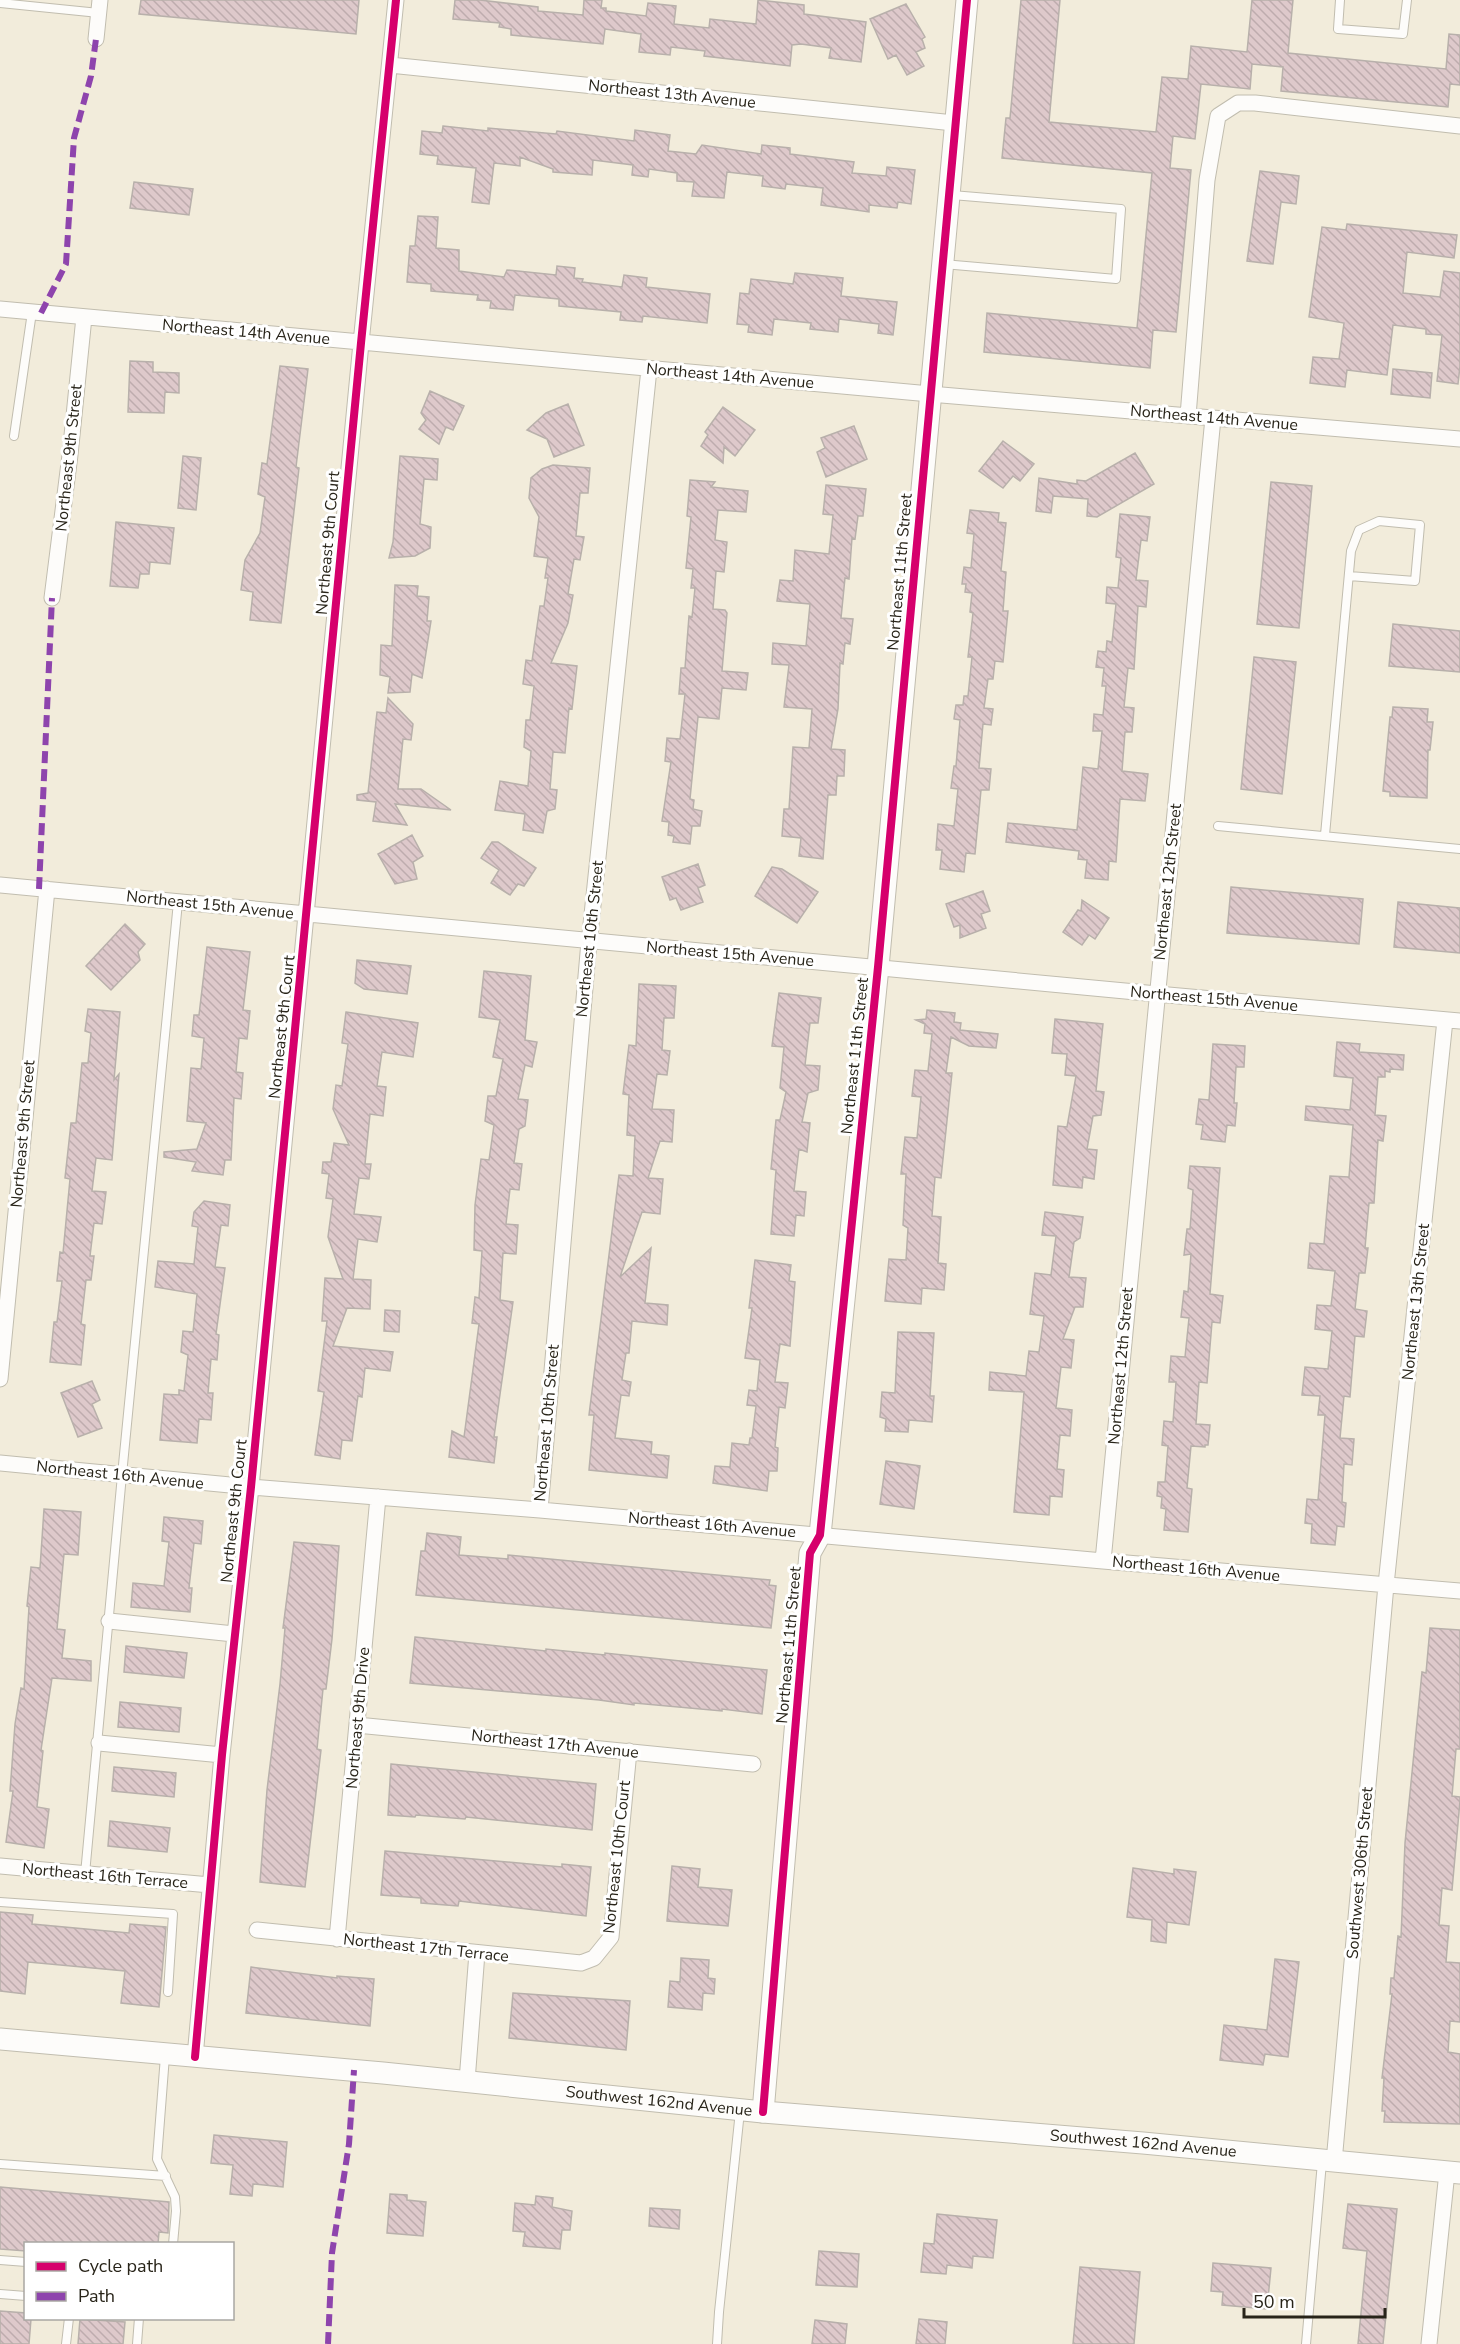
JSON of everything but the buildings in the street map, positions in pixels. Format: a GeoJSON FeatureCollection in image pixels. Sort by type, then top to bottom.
{"type":"FeatureCollection","features":[{"type":"Feature","properties":{"kind":"street","name":"Northeast 9th Court"},"geometry":{"type":"LineString","coordinates":[[195,2057],[222,1755],[251,1488],[396,0]]}},
{"type":"Feature","properties":{"kind":"street","name":"Northeast 11th Street"},"geometry":{"type":"LineString","coordinates":[[763,2112],[810,1553],[820,1535],[878,967],[967,0]]}},
{"type":"Feature","properties":{"kind":"street"},"geometry":{"type":"LineString","coordinates":[[96,39],[99,7]]}},
{"type":"Feature","properties":{"kind":"street","name":"Northeast 13th Avenue"},"geometry":{"type":"LineString","coordinates":[[390,65],[954,123]]}},
{"type":"Feature","properties":{"kind":"street"},"geometry":{"type":"LineString","coordinates":[[1188,416],[1207,180],[1218,116],[1238,103],[1255,103],[1460,126]]}},
{"type":"Feature","properties":{"kind":"street","name":"Northeast 14th Avenue"},"geometry":{"type":"LineString","coordinates":[[0,309],[649,369],[1460,439]]}},
{"type":"Feature","properties":{"kind":"street","name":"Northeast 9th Street"},"geometry":{"type":"LineString","coordinates":[[52,598],[84,317]]}},
{"type":"Feature","properties":{"kind":"street","name":"Northeast 10th Street"},"geometry":{"type":"LineString","coordinates":[[540,1510],[589,941],[649,369]]}},
{"type":"Feature","properties":{"kind":"street","name":"Northeast 12th Street"},"geometry":{"type":"LineString","coordinates":[[1103,1561],[1213,418]]}},
{"type":"Feature","properties":{"kind":"street","name":"Northeast 15th Avenue"},"geometry":{"type":"LineString","coordinates":[[0,885],[1453,1020]]}},
{"type":"Feature","properties":{"kind":"street","name":"Northeast 9th Street"},"geometry":{"type":"LineString","coordinates":[[0,1379],[47,889]]}},
{"type":"Feature","properties":{"kind":"street","name":"Northeast 13th Street"},"geometry":{"type":"LineString","coordinates":[[1386,1585],[1453,1020]]}},
{"type":"Feature","properties":{"kind":"street","name":"Northeast 16th Avenue"},"geometry":{"type":"LineString","coordinates":[[0,1463],[251,1488],[540,1510],[1460,1591]]}},
{"type":"Feature","properties":{"kind":"street","name":"Northeast 9th Drive"},"geometry":{"type":"LineString","coordinates":[[337,1939],[378,1497]]}},
{"type":"Feature","properties":{"kind":"street","name":"Southwest 306th Street"},"geometry":{"type":"LineString","coordinates":[[1328,2161],[1386,1585]]}},
{"type":"Feature","properties":{"kind":"street"},"geometry":{"type":"LineString","coordinates":[[109,1621],[234,1635]]}},
{"type":"Feature","properties":{"kind":"street","name":"Northeast 17th Avenue"},"geometry":{"type":"LineString","coordinates":[[357,1725],[753,1764]]}},
{"type":"Feature","properties":{"kind":"street"},"geometry":{"type":"LineString","coordinates":[[99,1743],[222,1755]]}},
{"type":"Feature","properties":{"kind":"street","name":"Northeast 10th Court"},"geometry":{"type":"LineString","coordinates":[[594,1958],[610,1937],[629,1751]]}},
{"type":"Feature","properties":{"kind":"street","name":"Northeast 16th Terrace"},"geometry":{"type":"LineString","coordinates":[[0,1866],[210,1885]]}},
{"type":"Feature","properties":{"kind":"street","name":"Northeast 17th Terrace"},"geometry":{"type":"LineString","coordinates":[[257,1930],[581,1963],[594,1958]]}},
{"type":"Feature","properties":{"kind":"street"},"geometry":{"type":"LineString","coordinates":[[467,2081],[477,1953]]}},
{"type":"Feature","properties":{"kind":"street","name":"Southwest 162nd Avenue"},"geometry":{"type":"LineString","coordinates":[[0,2039],[467,2081],[763,2112],[1143,2143],[1454,2172]]}},
{"type":"Feature","properties":{"kind":"street"},"geometry":{"type":"LineString","coordinates":[[1430,2344],[1454,2172]]}},
{"type":"Feature","properties":{"kind":"lane"},"geometry":{"type":"LineString","coordinates":[[1340,0],[1338,29],[1403,34],[1407,0]]}},
{"type":"Feature","properties":{"kind":"lane"},"geometry":{"type":"LineString","coordinates":[[0,3],[99,7]]}},
{"type":"Feature","properties":{"kind":"lane"},"geometry":{"type":"LineString","coordinates":[[942,263],[1116,279],[1121,208],[948,195]]}},
{"type":"Feature","properties":{"kind":"lane"},"geometry":{"type":"LineString","coordinates":[[14,435],[32,312]]}},
{"type":"Feature","properties":{"kind":"lane"},"geometry":{"type":"LineString","coordinates":[[1325,835],[1351,551],[1359,531],[1379,521],[1420,525],[1415,581],[1349,576]]}},
{"type":"Feature","properties":{"kind":"lane"},"geometry":{"type":"LineString","coordinates":[[1218,826],[1460,849]]}},
{"type":"Feature","properties":{"kind":"lane"},"geometry":{"type":"LineString","coordinates":[[85,1875],[178,902]]}},
{"type":"Feature","properties":{"kind":"lane"},"geometry":{"type":"LineString","coordinates":[[0,1902],[173,1914],[168,1992]]}},
{"type":"Feature","properties":{"kind":"lane"},"geometry":{"type":"LineString","coordinates":[[165,2054],[156,2152],[174,2191],[177,2205],[173,2242]]}},
{"type":"Feature","properties":{"kind":"lane"},"geometry":{"type":"LineString","coordinates":[[717,2344],[741,2109]]}},
{"type":"Feature","properties":{"kind":"lane"},"geometry":{"type":"LineString","coordinates":[[1306,2344],[1328,2161]]}},
{"type":"Feature","properties":{"kind":"lane"},"geometry":{"type":"LineString","coordinates":[[0,2164],[166,2176]]}},
{"type":"Feature","properties":{"kind":"lane"},"geometry":{"type":"LineString","coordinates":[[0,2260],[24,2262]]}},
{"type":"Feature","properties":{"kind":"lane"},"geometry":{"type":"LineString","coordinates":[[0,2294],[24,2296]]}},
{"type":"Feature","properties":{"kind":"lane"},"geometry":{"type":"LineString","coordinates":[[66,2344],[69,2320]]}},
{"type":"Feature","properties":{"kind":"lane"},"geometry":{"type":"LineString","coordinates":[[137,2344],[140,2320]]}},
{"type":"Feature","properties":{"kind":"marked path"},"geometry":{"type":"LineString","coordinates":[[41,313],[66,264],[74,138],[91,76],[96,39]]}},
{"type":"Feature","properties":{"kind":"marked path"},"geometry":{"type":"LineString","coordinates":[[39,889],[52,598]]}},
{"type":"Feature","properties":{"kind":"marked path"},"geometry":{"type":"LineString","coordinates":[[328,2344],[332,2253],[349,2144],[354,2070]]}},
{"type":"Feature","properties":{"kind":"cycle path"},"geometry":{"type":"LineString","coordinates":[[195,2057],[222,1755],[251,1487],[396,0]]}},
{"type":"Feature","properties":{"kind":"cycle path"},"geometry":{"type":"LineString","coordinates":[[763,2112],[810,1553],[820,1535],[878,967],[967,0]]}}]}
